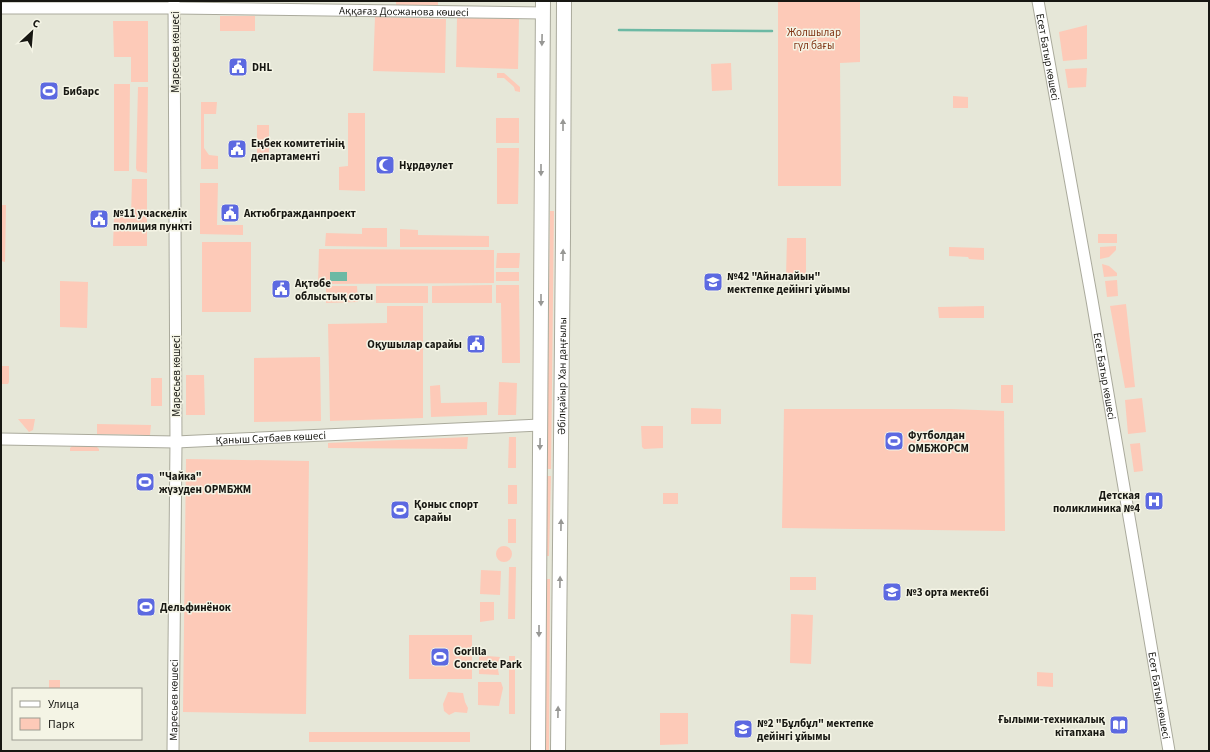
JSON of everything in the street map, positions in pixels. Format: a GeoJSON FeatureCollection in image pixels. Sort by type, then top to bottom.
{"type":"FeatureCollection","features":[{"type":"Feature","properties":{"kind":"main road","name":"Әбілқайыр Хан даңғылы"},"geometry":{"type":"LineString","coordinates":[[558,751],[564,1]]}},
{"type":"Feature","properties":{"kind":"main road","name":"Әбілқайыр Хан даңғылы"},"geometry":{"type":"LineString","coordinates":[[538,751],[543,7]]}},
{"type":"Feature","properties":{"kind":"main road"},"geometry":{"type":"LineString","coordinates":[[541,197],[563,197]]}},
{"type":"Feature","properties":{"kind":"main road"},"geometry":{"type":"LineString","coordinates":[[539,564],[560,564]]}},
{"type":"Feature","properties":{"kind":"street","name":"Есет Батыр көшесі"},"geometry":{"type":"LineString","coordinates":[[1038,1],[1091,296],[1169,751]]}},
{"type":"Feature","properties":{"kind":"street","name":"Аққағаз Досжанова көшесі"},"geometry":{"type":"LineString","coordinates":[[1,8],[174,5],[543,7]]}},
{"type":"Feature","properties":{"kind":"street","name":"Маресьев көшесі"},"geometry":{"type":"LineString","coordinates":[[173,751],[176,442],[174,5]]}},
{"type":"Feature","properties":{"kind":"street","name":"Қаныш Сәтбаев көшесі"},"geometry":{"type":"LineString","coordinates":[[1,439],[176,442],[540,425]]}},
{"type":"Feature","properties":{"kind":"green space"},"geometry":{"type":"Polygon","coordinates":[[[396,1],[438,1],[438,7],[396,8],[396,1]]]}},
{"type":"Feature","properties":{"kind":"green space","name":"Жолшылар гүл бағы"},"geometry":{"type":"Polygon","coordinates":[[[778,1],[860,1],[860,62],[840,63],[841,186],[778,186],[778,1]]]}},
{"type":"Feature","properties":{"kind":"green space"},"geometry":{"type":"Polygon","coordinates":[[[220,16],[255,16],[255,31],[220,31],[220,16]]]}},
{"type":"Feature","properties":{"kind":"green space"},"geometry":{"type":"Polygon","coordinates":[[[375,17],[446,19],[445,73],[373,71],[375,17]]]}},
{"type":"Feature","properties":{"kind":"green space"},"geometry":{"type":"Polygon","coordinates":[[[457,18],[519,19],[518,69],[456,67],[457,18]]]}},
{"type":"Feature","properties":{"kind":"green space"},"geometry":{"type":"Polygon","coordinates":[[[113,21],[148,21],[148,82],[131,82],[131,57],[114,57],[113,21]]]}},
{"type":"Feature","properties":{"kind":"green space"},"geometry":{"type":"Polygon","coordinates":[[[1087,25],[1087,59],[1063,61],[1059,32],[1087,25]]]}},
{"type":"Feature","properties":{"kind":"green space"},"geometry":{"type":"Polygon","coordinates":[[[731,63],[732,90],[712,91],[711,64],[731,63]]]}},
{"type":"Feature","properties":{"kind":"green space"},"geometry":{"type":"Polygon","coordinates":[[[1087,68],[1086,87],[1068,88],[1065,69],[1087,68]]]}},
{"type":"Feature","properties":{"kind":"green space"},"geometry":{"type":"Polygon","coordinates":[[[497,73],[504,73],[520,87],[520,92],[515,91],[514,87],[504,78],[497,78],[497,73]]]}},
{"type":"Feature","properties":{"kind":"green space"},"geometry":{"type":"Polygon","coordinates":[[[114,84],[130,84],[129,171],[114,171],[114,84]]]}},
{"type":"Feature","properties":{"kind":"green space"},"geometry":{"type":"Polygon","coordinates":[[[138,87],[148,87],[147,173],[137,171],[136,168],[138,87]]]}},
{"type":"Feature","properties":{"kind":"green space"},"geometry":{"type":"Polygon","coordinates":[[[953,96],[968,97],[968,108],[953,108],[953,96]]]}},
{"type":"Feature","properties":{"kind":"green space"},"geometry":{"type":"Polygon","coordinates":[[[201,102],[217,102],[216,114],[204,114],[204,148],[209,155],[218,156],[218,169],[201,169],[201,102]]]}},
{"type":"Feature","properties":{"kind":"green space"},"geometry":{"type":"Polygon","coordinates":[[[348,113],[365,113],[365,191],[339,190],[339,167],[348,166],[348,113]]]}},
{"type":"Feature","properties":{"kind":"green space"},"geometry":{"type":"Polygon","coordinates":[[[496,118],[519,118],[519,143],[496,143],[496,118]]]}},
{"type":"Feature","properties":{"kind":"green space"},"geometry":{"type":"Polygon","coordinates":[[[257,125],[269,125],[269,158],[257,158],[257,125]]]}},
{"type":"Feature","properties":{"kind":"green space"},"geometry":{"type":"Polygon","coordinates":[[[497,148],[519,148],[518,204],[497,204],[497,148]]]}},
{"type":"Feature","properties":{"kind":"green space"},"geometry":{"type":"Polygon","coordinates":[[[132,179],[147,179],[147,246],[113,246],[114,217],[131,217],[132,179]]]}},
{"type":"Feature","properties":{"kind":"green space"},"geometry":{"type":"Polygon","coordinates":[[[200,183],[218,183],[217,225],[243,225],[243,235],[200,234],[200,183]]]}},
{"type":"Feature","properties":{"kind":"green space"},"geometry":{"type":"Polygon","coordinates":[[[2,205],[6,205],[5,262],[1,261],[2,205]]]}},
{"type":"Feature","properties":{"kind":"green space"},"geometry":{"type":"Polygon","coordinates":[[[550,211],[554,211],[551,469],[547,469],[550,211]]]}},
{"type":"Feature","properties":{"kind":"green space"},"geometry":{"type":"Polygon","coordinates":[[[362,228],[387,228],[387,247],[325,246],[326,233],[362,234],[362,228]]]}},
{"type":"Feature","properties":{"kind":"green space"},"geometry":{"type":"Polygon","coordinates":[[[400,229],[418,230],[418,235],[489,236],[489,247],[400,247],[400,229]]]}},
{"type":"Feature","properties":{"kind":"green space"},"geometry":{"type":"Polygon","coordinates":[[[1098,234],[1117,234],[1117,243],[1098,243],[1098,234]]]}},
{"type":"Feature","properties":{"kind":"green space"},"geometry":{"type":"Polygon","coordinates":[[[787,238],[806,238],[806,276],[786,276],[787,238]]]}},
{"type":"Feature","properties":{"kind":"green space"},"geometry":{"type":"Polygon","coordinates":[[[202,242],[251,242],[251,312],[202,312],[202,242]]]}},
{"type":"Feature","properties":{"kind":"green space"},"geometry":{"type":"Polygon","coordinates":[[[1116,246],[1116,250],[1109,257],[1100,259],[1100,247],[1116,246]]]}},
{"type":"Feature","properties":{"kind":"green space"},"geometry":{"type":"Polygon","coordinates":[[[949,247],[984,248],[984,260],[949,256],[949,247]]]}},
{"type":"Feature","properties":{"kind":"green space"},"geometry":{"type":"Polygon","coordinates":[[[319,249],[494,250],[494,283],[318,284],[319,249]]]}},
{"type":"Feature","properties":{"kind":"green space"},"geometry":{"type":"Polygon","coordinates":[[[497,253],[520,253],[519,268],[496,268],[497,253]]]}},
{"type":"Feature","properties":{"kind":"green space"},"geometry":{"type":"Polygon","coordinates":[[[1102,264],[1109,266],[1117,273],[1117,276],[1104,277],[1102,264]]]}},
{"type":"Feature","properties":{"kind":"green space"},"geometry":{"type":"Polygon","coordinates":[[[496,272],[519,272],[519,281],[496,281],[496,272]]]}},
{"type":"Feature","properties":{"kind":"green space"},"geometry":{"type":"Polygon","coordinates":[[[1117,280],[1118,296],[1107,297],[1105,281],[1117,280]]]}},
{"type":"Feature","properties":{"kind":"green space"},"geometry":{"type":"Polygon","coordinates":[[[60,281],[88,282],[87,328],[60,327],[60,281]]]}},
{"type":"Feature","properties":{"kind":"green space"},"geometry":{"type":"Polygon","coordinates":[[[492,285],[492,303],[432,303],[432,286],[492,285]]]}},
{"type":"Feature","properties":{"kind":"green space"},"geometry":{"type":"Polygon","coordinates":[[[496,285],[519,285],[520,363],[502,363],[501,303],[496,303],[496,285]]]}},
{"type":"Feature","properties":{"kind":"green space"},"geometry":{"type":"Polygon","coordinates":[[[326,286],[357,286],[358,302],[326,303],[326,286]]]}},
{"type":"Feature","properties":{"kind":"green space"},"geometry":{"type":"Polygon","coordinates":[[[376,286],[428,286],[428,303],[376,303],[376,286]]]}},
{"type":"Feature","properties":{"kind":"green space"},"geometry":{"type":"Polygon","coordinates":[[[1126,304],[1135,387],[1125,388],[1110,306],[1126,304]]]}},
{"type":"Feature","properties":{"kind":"green space"},"geometry":{"type":"Polygon","coordinates":[[[387,306],[423,306],[423,418],[330,421],[328,324],[387,323],[387,306]]]}},
{"type":"Feature","properties":{"kind":"green space"},"geometry":{"type":"Polygon","coordinates":[[[984,306],[984,318],[939,318],[938,307],[984,306]]]}},
{"type":"Feature","properties":{"kind":"green space"},"geometry":{"type":"Polygon","coordinates":[[[320,357],[321,421],[254,422],[254,358],[320,357]]]}},
{"type":"Feature","properties":{"kind":"green space"},"geometry":{"type":"Polygon","coordinates":[[[1,366],[9,366],[8,384],[1,384],[1,366]]]}},
{"type":"Feature","properties":{"kind":"green space"},"geometry":{"type":"Polygon","coordinates":[[[186,375],[204,375],[205,415],[186,415],[186,375]]]}},
{"type":"Feature","properties":{"kind":"green space"},"geometry":{"type":"Polygon","coordinates":[[[151,378],[162,378],[162,406],[151,406],[151,378]]]}},
{"type":"Feature","properties":{"kind":"green space"},"geometry":{"type":"Polygon","coordinates":[[[499,382],[517,383],[516,415],[498,415],[499,382]]]}},
{"type":"Feature","properties":{"kind":"green space"},"geometry":{"type":"Polygon","coordinates":[[[440,385],[441,403],[487,402],[487,415],[431,417],[430,386],[440,385]]]}},
{"type":"Feature","properties":{"kind":"green space"},"geometry":{"type":"Polygon","coordinates":[[[1001,385],[1013,385],[1013,403],[1001,403],[1001,385]]]}},
{"type":"Feature","properties":{"kind":"green space"},"geometry":{"type":"Polygon","coordinates":[[[1142,398],[1146,432],[1128,434],[1125,400],[1142,398]]]}},
{"type":"Feature","properties":{"kind":"green space"},"geometry":{"type":"Polygon","coordinates":[[[691,408],[721,409],[721,424],[691,424],[691,408]]]}},
{"type":"Feature","properties":{"kind":"green space","name":"Футболдан ОМБЖОРСМ"},"geometry":{"type":"Polygon","coordinates":[[[784,409],[951,409],[1004,411],[1005,531],[782,528],[784,409]]]}},
{"type":"Feature","properties":{"kind":"green space"},"geometry":{"type":"Polygon","coordinates":[[[18,419],[35,419],[33,430],[29,432],[18,419]]]}},
{"type":"Feature","properties":{"kind":"green space"},"geometry":{"type":"Polygon","coordinates":[[[97,424],[151,425],[150,435],[97,434],[97,424]]]}},
{"type":"Feature","properties":{"kind":"green space"},"geometry":{"type":"Polygon","coordinates":[[[641,426],[663,426],[663,448],[644,449],[642,447],[641,426]]]}},
{"type":"Feature","properties":{"kind":"green space"},"geometry":{"type":"Polygon","coordinates":[[[468,437],[467,449],[328,448],[328,443],[468,437]]]}},
{"type":"Feature","properties":{"kind":"green space"},"geometry":{"type":"Polygon","coordinates":[[[509,437],[516,437],[516,468],[508,468],[509,437]]]}},
{"type":"Feature","properties":{"kind":"green space"},"geometry":{"type":"Polygon","coordinates":[[[1140,443],[1143,471],[1134,472],[1130,444],[1140,443]]]}},
{"type":"Feature","properties":{"kind":"green space"},"geometry":{"type":"Polygon","coordinates":[[[73,445],[96,446],[99,451],[70,451],[70,448],[73,445]]]}},
{"type":"Feature","properties":{"kind":"green space"},"geometry":{"type":"Polygon","coordinates":[[[186,459],[309,461],[306,714],[183,712],[186,459]]]}},
{"type":"Feature","properties":{"kind":"green space"},"geometry":{"type":"Polygon","coordinates":[[[547,476],[551,476],[549,556],[545,556],[547,476]]]}},
{"type":"Feature","properties":{"kind":"green space"},"geometry":{"type":"Polygon","coordinates":[[[508,485],[517,485],[517,504],[508,504],[508,485]]]}},
{"type":"Feature","properties":{"kind":"green space"},"geometry":{"type":"Polygon","coordinates":[[[663,493],[678,493],[678,504],[663,504],[663,493]]]}},
{"type":"Feature","properties":{"kind":"green space"},"geometry":{"type":"Polygon","coordinates":[[[508,519],[516,519],[516,543],[508,543],[508,519]]]}},
{"type":"Feature","properties":{"kind":"green space"},"geometry":{"type":"Polygon","coordinates":[[[501,546],[507,546],[512,551],[510,560],[507,562],[501,562],[496,557],[496,551],[501,546]]]}},
{"type":"Feature","properties":{"kind":"green space"},"geometry":{"type":"Polygon","coordinates":[[[509,567],[516,567],[515,619],[508,619],[509,567]]]}},
{"type":"Feature","properties":{"kind":"green space"},"geometry":{"type":"Polygon","coordinates":[[[481,570],[501,571],[500,595],[480,594],[481,570]]]}},
{"type":"Feature","properties":{"kind":"green space"},"geometry":{"type":"Polygon","coordinates":[[[790,577],[816,577],[816,590],[790,590],[790,577]]]}},
{"type":"Feature","properties":{"kind":"green space"},"geometry":{"type":"Polygon","coordinates":[[[546,579],[550,579],[549,751],[545,751],[546,579]]]}},
{"type":"Feature","properties":{"kind":"green space"},"geometry":{"type":"Polygon","coordinates":[[[480,602],[494,602],[494,620],[480,622],[480,602]]]}},
{"type":"Feature","properties":{"kind":"green space"},"geometry":{"type":"Polygon","coordinates":[[[791,614],[813,615],[811,664],[790,663],[791,614]]]}},
{"type":"Feature","properties":{"kind":"green space","name":"Gorilla Concrete Park"},"geometry":{"type":"Polygon","coordinates":[[[409,635],[472,635],[472,679],[409,679],[409,635]]]}},
{"type":"Feature","properties":{"kind":"green space"},"geometry":{"type":"Polygon","coordinates":[[[479,652],[487,656],[500,657],[497,664],[499,675],[479,674],[479,652]]]}},
{"type":"Feature","properties":{"kind":"green space"},"geometry":{"type":"Polygon","coordinates":[[[509,656],[515,656],[515,714],[509,714],[509,656]]]}},
{"type":"Feature","properties":{"kind":"green space"},"geometry":{"type":"Polygon","coordinates":[[[1037,672],[1053,673],[1053,687],[1037,686],[1037,672]]]}},
{"type":"Feature","properties":{"kind":"green space"},"geometry":{"type":"Polygon","coordinates":[[[49,680],[60,680],[60,688],[49,688],[49,680]]]}},
{"type":"Feature","properties":{"kind":"green space"},"geometry":{"type":"Polygon","coordinates":[[[478,682],[501,682],[503,688],[499,706],[478,705],[478,682]]]}},
{"type":"Feature","properties":{"kind":"green space"},"geometry":{"type":"Polygon","coordinates":[[[448,692],[463,693],[468,708],[467,713],[455,712],[449,715],[444,711],[443,704],[448,692]]]}},
{"type":"Feature","properties":{"kind":"green space"},"geometry":{"type":"Polygon","coordinates":[[[660,713],[688,713],[688,744],[660,745],[660,713]]]}},
{"type":"Feature","properties":{"kind":"green space"},"geometry":{"type":"Polygon","coordinates":[[[309,732],[470,732],[470,742],[309,742],[309,732]]]}},
{"type":"Feature","properties":{"kind":"water"},"geometry":{"type":"Polygon","coordinates":[[[330,272],[347,272],[347,281],[330,281],[330,272]]]}},
{"type":"Feature","properties":{"kind":"waterway"},"geometry":{"type":"LineString","coordinates":[[619,30],[772,31]]}},
{"type":"Feature","properties":{"kind":"place","name":"DHL"},"geometry":{"type":"Point","coordinates":[238,67]}},
{"type":"Feature","properties":{"kind":"place","name":"Бибарс"},"geometry":{"type":"Point","coordinates":[49,91]}},
{"type":"Feature","properties":{"kind":"place","name":"Еңбек комитетінің департаменті"},"geometry":{"type":"Point","coordinates":[237,149]}},
{"type":"Feature","properties":{"kind":"place","name":"Нұрдәулет"},"geometry":{"type":"Point","coordinates":[385,165]}},
{"type":"Feature","properties":{"kind":"place","name":"Актюбгражданпроект"},"geometry":{"type":"Point","coordinates":[230,213]}},
{"type":"Feature","properties":{"kind":"place","name":"№11 учаскелік полиция пункті"},"geometry":{"type":"Point","coordinates":[99,219]}},
{"type":"Feature","properties":{"kind":"place","name":"№42 \"Айналайын\" мектепке дейінгі ұйымы"},"geometry":{"type":"Point","coordinates":[713,282]}},
{"type":"Feature","properties":{"kind":"place","name":"Ақтөбе облыстық соты"},"geometry":{"type":"Point","coordinates":[281,289]}},
{"type":"Feature","properties":{"kind":"place","name":"Оқушылар сарайы"},"geometry":{"type":"Point","coordinates":[476,344]}},
{"type":"Feature","properties":{"kind":"place","name":"Футболдан ОМБЖОРСМ"},"geometry":{"type":"Point","coordinates":[894,441]}},
{"type":"Feature","properties":{"kind":"place","name":"\"Чайка\" жүзуден ОРМБЖМ"},"geometry":{"type":"Point","coordinates":[145,482]}},
{"type":"Feature","properties":{"kind":"place","name":"Детская поликлиника №4"},"geometry":{"type":"Point","coordinates":[1154,501]}},
{"type":"Feature","properties":{"kind":"place","name":"Қоныс спорт сарайы"},"geometry":{"type":"Point","coordinates":[400,510]}},
{"type":"Feature","properties":{"kind":"place","name":"№3 орта мектебі"},"geometry":{"type":"Point","coordinates":[892,592]}},
{"type":"Feature","properties":{"kind":"place","name":"Дельфинёнок"},"geometry":{"type":"Point","coordinates":[146,607]}},
{"type":"Feature","properties":{"kind":"place","name":"Gorilla Concrete Park"},"geometry":{"type":"Point","coordinates":[440,657]}},
{"type":"Feature","properties":{"kind":"place","name":"Ғылыми-техникалық кітапхана"},"geometry":{"type":"Point","coordinates":[1119,725]}},
{"type":"Feature","properties":{"kind":"place","name":"№2 \"Бұлбұл\" мектепке дейінгі ұйымы"},"geometry":{"type":"Point","coordinates":[743,729]}}]}
